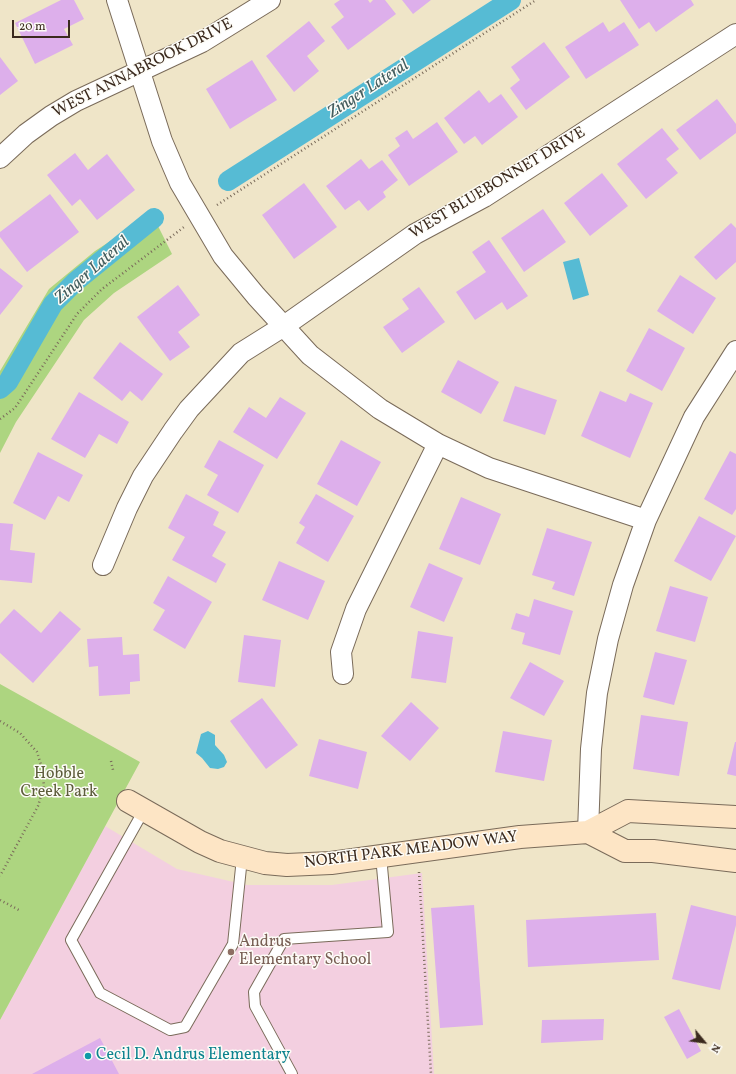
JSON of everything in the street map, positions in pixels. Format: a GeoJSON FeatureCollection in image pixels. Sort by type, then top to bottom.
{"type":"FeatureCollection","features":[{"type":"Feature","properties":{"kind":"street"},"geometry":{"type":"LineString","coordinates":[[117,0],[162,141],[184,190],[223,256],[256,296],[310,355],[380,409],[438,444],[489,468],[646,520]]}},
{"type":"Feature","properties":{"kind":"street","name":"WEST ANNABROOK DRIVE"},"geometry":{"type":"LineString","coordinates":[[0,158],[26,134],[51,116],[76,101],[202,42],[270,0]]}},
{"type":"Feature","properties":{"kind":"street","name":"WEST BLUEBONNET DRIVE"},"geometry":{"type":"LineString","coordinates":[[103,565],[127,508],[143,476],[172,431],[189,409],[241,353],[284,326],[415,234],[484,197],[736,34]]}},
{"type":"Feature","properties":{"kind":"street"},"geometry":{"type":"LineString","coordinates":[[736,351],[694,417],[646,520],[622,585],[608,639],[597,693],[591,749],[588,832],[625,851],[653,851],[736,861]]}},
{"type":"Feature","properties":{"kind":"street"},"geometry":{"type":"LineString","coordinates":[[343,674],[341,652],[356,609],[438,444]]}},
{"type":"Feature","properties":{"kind":"street","name":"NORTH PARK MEADOW WAY"},"geometry":{"type":"LineString","coordinates":[[136,806],[200,842],[242,858],[265,863],[309,865],[520,836],[588,832],[628,811],[736,817]]}},
{"type":"Feature","properties":{"kind":"lane"},"geometry":{"type":"LineString","coordinates":[[136,806],[71,940],[100,993],[170,1030],[185,1027],[233,944],[242,858]]}},
{"type":"Feature","properties":{"kind":"lane"},"geometry":{"type":"LineString","coordinates":[[292,1074],[255,1006],[254,992],[284,939],[388,932],[381,856]]}},
{"type":"Feature","properties":{"kind":"path"},"geometry":{"type":"LineString","coordinates":[[217,205],[536,0]]}},
{"type":"Feature","properties":{"kind":"path"},"geometry":{"type":"LineString","coordinates":[[0,419],[16,408],[76,314],[102,289],[185,226]]}},
{"type":"Feature","properties":{"kind":"path"},"geometry":{"type":"LineString","coordinates":[[0,721],[20,733],[37,752],[42,768],[44,786],[38,806],[0,876]]}},
{"type":"Feature","properties":{"kind":"path"},"geometry":{"type":"LineString","coordinates":[[111,761],[113,770]]}},
{"type":"Feature","properties":{"kind":"path"},"geometry":{"type":"LineString","coordinates":[[418,869],[431,1074]]}},
{"type":"Feature","properties":{"kind":"path"},"geometry":{"type":"LineString","coordinates":[[0,900],[19,910]]}},
{"type":"Feature","properties":{"kind":"shaded area","name":"Andrus Elementary School"},"geometry":{"type":"Polygon","coordinates":[[[105,826],[177,869],[247,885],[332,885],[422,873],[434,1074],[0,1074],[0,1020],[105,826]]]}},
{"type":"Feature","properties":{"kind":"green space"},"geometry":{"type":"Polygon","coordinates":[[[152,214],[172,254],[114,293],[84,320],[16,422],[0,453],[0,371],[49,289],[95,251],[152,214]]]}},
{"type":"Feature","properties":{"kind":"green space","name":"Hobble Creek Park"},"geometry":{"type":"Polygon","coordinates":[[[0,684],[140,762],[0,1020],[0,684]]]}},
{"type":"Feature","properties":{"kind":"water"},"geometry":{"type":"Polygon","coordinates":[[[579,258],[589,295],[573,300],[563,262],[579,258]]]}},
{"type":"Feature","properties":{"kind":"water"},"geometry":{"type":"Polygon","coordinates":[[[208,731],[215,735],[215,745],[224,755],[227,762],[224,767],[218,769],[210,768],[196,753],[201,734],[208,731]]]}},
{"type":"Feature","properties":{"kind":"building"},"geometry":{"type":"Polygon","coordinates":[[[61,0],[74,0],[84,19],[64,29],[73,45],[35,64],[15,23],[61,0]]]}},
{"type":"Feature","properties":{"kind":"building"},"geometry":{"type":"Polygon","coordinates":[[[340,0],[368,0],[370,3],[373,0],[385,0],[396,14],[348,50],[331,27],[344,17],[334,4],[340,0]]]}},
{"type":"Feature","properties":{"kind":"building"},"geometry":{"type":"Polygon","coordinates":[[[402,0],[431,0],[413,14],[402,0]]]}},
{"type":"Feature","properties":{"kind":"building"},"geometry":{"type":"Polygon","coordinates":[[[620,0],[691,0],[694,5],[656,32],[649,22],[639,29],[620,0]]]}},
{"type":"Feature","properties":{"kind":"building"},"geometry":{"type":"Polygon","coordinates":[[[309,21],[325,41],[307,56],[319,71],[294,92],[266,56],[309,21]]]}},
{"type":"Feature","properties":{"kind":"building"},"geometry":{"type":"Polygon","coordinates":[[[603,22],[609,32],[624,22],[639,45],[586,79],[565,47],[603,22]]]}},
{"type":"Feature","properties":{"kind":"building"},"geometry":{"type":"Polygon","coordinates":[[[544,42],[570,77],[526,110],[510,88],[520,80],[511,67],[544,42]]]}},
{"type":"Feature","properties":{"kind":"building"},"geometry":{"type":"Polygon","coordinates":[[[0,57],[18,81],[0,95],[0,57]]]}},
{"type":"Feature","properties":{"kind":"building"},"geometry":{"type":"Polygon","coordinates":[[[252,60],[277,100],[230,129],[206,89],[252,60]]]}},
{"type":"Feature","properties":{"kind":"building"},"geometry":{"type":"Polygon","coordinates":[[[479,90],[489,103],[501,94],[518,117],[482,145],[475,136],[464,144],[444,118],[479,90]]]}},
{"type":"Feature","properties":{"kind":"building"},"geometry":{"type":"Polygon","coordinates":[[[717,99],[736,124],[736,133],[700,160],[676,130],[717,99]]]}},
{"type":"Feature","properties":{"kind":"building"},"geometry":{"type":"Polygon","coordinates":[[[437,122],[458,152],[409,186],[388,155],[400,146],[395,138],[407,130],[413,139],[437,122]]]}},
{"type":"Feature","properties":{"kind":"building"},"geometry":{"type":"Polygon","coordinates":[[[662,128],[679,149],[666,159],[678,173],[646,199],[617,164],[662,128]]]}},
{"type":"Feature","properties":{"kind":"building"},"geometry":{"type":"Polygon","coordinates":[[[75,153],[88,170],[107,154],[135,190],[97,220],[80,199],[72,206],[47,175],[75,153]]]}},
{"type":"Feature","properties":{"kind":"building"},"geometry":{"type":"Polygon","coordinates":[[[361,159],[369,169],[382,160],[398,180],[383,192],[386,197],[368,211],[359,200],[345,210],[326,186],[361,159]]]}},
{"type":"Feature","properties":{"kind":"building"},"geometry":{"type":"Polygon","coordinates":[[[602,173],[628,206],[590,236],[564,203],[602,173]]]}},
{"type":"Feature","properties":{"kind":"building"},"geometry":{"type":"Polygon","coordinates":[[[304,183],[337,227],[294,259],[262,215],[304,183]]]}},
{"type":"Feature","properties":{"kind":"building"},"geometry":{"type":"Polygon","coordinates":[[[50,194],[79,232],[27,272],[0,237],[0,232],[50,194]]]}},
{"type":"Feature","properties":{"kind":"building"},"geometry":{"type":"Polygon","coordinates":[[[543,209],[566,242],[524,272],[501,238],[543,209]]]}},
{"type":"Feature","properties":{"kind":"building"},"geometry":{"type":"Polygon","coordinates":[[[731,223],[736,228],[736,262],[716,280],[694,257],[731,223]]]}},
{"type":"Feature","properties":{"kind":"building"},"geometry":{"type":"Polygon","coordinates":[[[489,240],[528,296],[507,310],[502,302],[475,320],[456,292],[486,272],[472,252],[489,240]]]}},
{"type":"Feature","properties":{"kind":"building"},"geometry":{"type":"Polygon","coordinates":[[[0,268],[23,286],[0,315],[0,268]]]}},
{"type":"Feature","properties":{"kind":"building"},"geometry":{"type":"Polygon","coordinates":[[[680,275],[716,298],[693,334],[657,311],[680,275]]]}},
{"type":"Feature","properties":{"kind":"building"},"geometry":{"type":"Polygon","coordinates":[[[178,285],[200,315],[178,332],[190,347],[170,361],[137,317],[178,285]]]}},
{"type":"Feature","properties":{"kind":"building"},"geometry":{"type":"Polygon","coordinates":[[[419,287],[445,322],[402,353],[383,327],[409,309],[402,299],[419,287]]]}},
{"type":"Feature","properties":{"kind":"building"},"geometry":{"type":"Polygon","coordinates":[[[649,328],[685,348],[662,391],[626,371],[649,328]]]}},
{"type":"Feature","properties":{"kind":"building"},"geometry":{"type":"Polygon","coordinates":[[[120,342],[163,374],[142,401],[130,391],[122,401],[93,378],[120,342]]]}},
{"type":"Feature","properties":{"kind":"building"},"geometry":{"type":"Polygon","coordinates":[[[458,360],[499,382],[481,414],[441,392],[458,360]]]}},
{"type":"Feature","properties":{"kind":"building"},"geometry":{"type":"Polygon","coordinates":[[[515,386],[557,400],[545,435],[503,421],[515,386]]]}},
{"type":"Feature","properties":{"kind":"building"},"geometry":{"type":"Polygon","coordinates":[[[600,391],[626,402],[630,393],[653,403],[630,458],[581,436],[600,391]]]}},
{"type":"Feature","properties":{"kind":"building"},"geometry":{"type":"Polygon","coordinates":[[[79,392],[129,422],[117,444],[99,434],[85,458],[51,439],[79,392]]]}},
{"type":"Feature","properties":{"kind":"building"},"geometry":{"type":"Polygon","coordinates":[[[280,397],[306,413],[277,459],[233,432],[249,407],[266,418],[280,397]]]}},
{"type":"Feature","properties":{"kind":"building"},"geometry":{"type":"Polygon","coordinates":[[[219,440],[264,465],[238,513],[207,495],[218,475],[204,467],[219,440]]]}},
{"type":"Feature","properties":{"kind":"building"},"geometry":{"type":"Polygon","coordinates":[[[341,440],[381,462],[357,506],[317,484],[341,440]]]}},
{"type":"Feature","properties":{"kind":"building"},"geometry":{"type":"Polygon","coordinates":[[[730,451],[736,454],[736,509],[732,515],[704,499],[730,451]]]}},
{"type":"Feature","properties":{"kind":"building"},"geometry":{"type":"Polygon","coordinates":[[[38,452],[83,475],[69,502],[58,496],[45,520],[13,503],[38,452]]]}},
{"type":"Feature","properties":{"kind":"building"},"geometry":{"type":"Polygon","coordinates":[[[186,494],[219,512],[213,525],[226,532],[212,556],[226,564],[216,583],[172,560],[185,537],[168,528],[186,494]]]}},
{"type":"Feature","properties":{"kind":"building"},"geometry":{"type":"Polygon","coordinates":[[[316,494],[354,516],[328,562],[296,543],[305,527],[299,523],[316,494]]]}},
{"type":"Feature","properties":{"kind":"building"},"geometry":{"type":"Polygon","coordinates":[[[461,497],[501,514],[480,565],[439,549],[461,497]]]}},
{"type":"Feature","properties":{"kind":"building"},"geometry":{"type":"Polygon","coordinates":[[[699,516],[736,536],[711,581],[674,561],[699,516]]]}},
{"type":"Feature","properties":{"kind":"building"},"geometry":{"type":"Polygon","coordinates":[[[0,523],[13,524],[10,550],[35,553],[32,583],[0,580],[0,523]]]}},
{"type":"Feature","properties":{"kind":"building"},"geometry":{"type":"Polygon","coordinates":[[[547,528],[592,542],[574,596],[552,589],[555,582],[532,575],[547,528]]]}},
{"type":"Feature","properties":{"kind":"building"},"geometry":{"type":"Polygon","coordinates":[[[279,561],[325,581],[308,620],[262,600],[279,561]]]}},
{"type":"Feature","properties":{"kind":"building"},"geometry":{"type":"Polygon","coordinates":[[[429,563],[463,578],[444,622],[410,607],[429,563]]]}},
{"type":"Feature","properties":{"kind":"building"},"geometry":{"type":"Polygon","coordinates":[[[168,576],[212,602],[185,649],[153,630],[165,610],[153,603],[168,576]]]}},
{"type":"Feature","properties":{"kind":"building"},"geometry":{"type":"Polygon","coordinates":[[[670,586],[708,597],[695,642],[656,631],[670,586]]]}},
{"type":"Feature","properties":{"kind":"building"},"geometry":{"type":"Polygon","coordinates":[[[534,599],[573,611],[560,655],[522,644],[525,633],[511,629],[516,613],[529,617],[534,599]]]}},
{"type":"Feature","properties":{"kind":"building"},"geometry":{"type":"Polygon","coordinates":[[[14,609],[41,633],[60,611],[81,629],[33,683],[0,653],[0,624],[14,609]]]}},
{"type":"Feature","properties":{"kind":"building"},"geometry":{"type":"Polygon","coordinates":[[[418,631],[453,637],[446,683],[411,678],[418,631]]]}},
{"type":"Feature","properties":{"kind":"building"},"geometry":{"type":"Polygon","coordinates":[[[244,635],[281,640],[275,687],[238,682],[244,635]]]}},
{"type":"Feature","properties":{"kind":"building"},"geometry":{"type":"Polygon","coordinates":[[[122,637],[123,655],[139,654],[140,681],[130,682],[130,694],[99,696],[98,666],[89,667],[87,639],[122,637]]]}},
{"type":"Feature","properties":{"kind":"building"},"geometry":{"type":"Polygon","coordinates":[[[655,652],[687,660],[674,705],[643,697],[655,652]]]}},
{"type":"Feature","properties":{"kind":"building"},"geometry":{"type":"Polygon","coordinates":[[[530,662],[564,681],[544,716],[510,698],[530,662]]]}},
{"type":"Feature","properties":{"kind":"building"},"geometry":{"type":"Polygon","coordinates":[[[262,698],[298,745],[266,769],[230,721],[262,698]]]}},
{"type":"Feature","properties":{"kind":"building"},"geometry":{"type":"Polygon","coordinates":[[[411,702],[439,728],[410,761],[381,736],[411,702]]]}},
{"type":"Feature","properties":{"kind":"building"},"geometry":{"type":"Polygon","coordinates":[[[641,715],[688,722],[679,776],[633,769],[641,715]]]}},
{"type":"Feature","properties":{"kind":"building"},"geometry":{"type":"Polygon","coordinates":[[[503,731],[552,740],[544,781],[495,772],[503,731]]]}},
{"type":"Feature","properties":{"kind":"building"},"geometry":{"type":"Polygon","coordinates":[[[319,739],[367,752],[358,789],[309,776],[319,739]]]}},
{"type":"Feature","properties":{"kind":"building"},"geometry":{"type":"Polygon","coordinates":[[[736,742],[736,776],[727,774],[736,742]]]}},
{"type":"Feature","properties":{"kind":"building"},"geometry":{"type":"Polygon","coordinates":[[[474,905],[483,1025],[440,1028],[431,908],[474,905]]]}},
{"type":"Feature","properties":{"kind":"building"},"geometry":{"type":"Polygon","coordinates":[[[691,905],[736,916],[736,925],[720,990],[672,979],[691,905]]]}},
{"type":"Feature","properties":{"kind":"building"},"geometry":{"type":"Polygon","coordinates":[[[656,913],[659,960],[528,967],[526,920],[656,913]]]}},
{"type":"Feature","properties":{"kind":"building"},"geometry":{"type":"Polygon","coordinates":[[[679,1009],[701,1051],[687,1059],[664,1017],[679,1009]]]}},
{"type":"Feature","properties":{"kind":"building"},"geometry":{"type":"Polygon","coordinates":[[[604,1019],[603,1040],[541,1043],[542,1020],[604,1019]]]}},
{"type":"Feature","properties":{"kind":"building","name":"Cecil D. Andrus Elementary"},"geometry":{"type":"Polygon","coordinates":[[[100,1038],[119,1074],[32,1074],[100,1038]]]}},
{"type":"Feature","properties":{"kind":"waterway","name":"Zinger Lateral"},"geometry":{"type":"LineString","coordinates":[[228,181],[511,0]]}},
{"type":"Feature","properties":{"kind":"waterway","name":"Zinger Lateral"},"geometry":{"type":"LineString","coordinates":[[0,389],[8,382],[53,304],[75,282],[154,218]]}},
{"type":"Feature","properties":{"kind":"place","name":"Andrus Elementary School"},"geometry":{"type":"Point","coordinates":[231,952]}},
{"type":"Feature","properties":{"kind":"place","name":"Cecil D. Andrus Elementary"},"geometry":{"type":"Point","coordinates":[88,1056]}}]}
